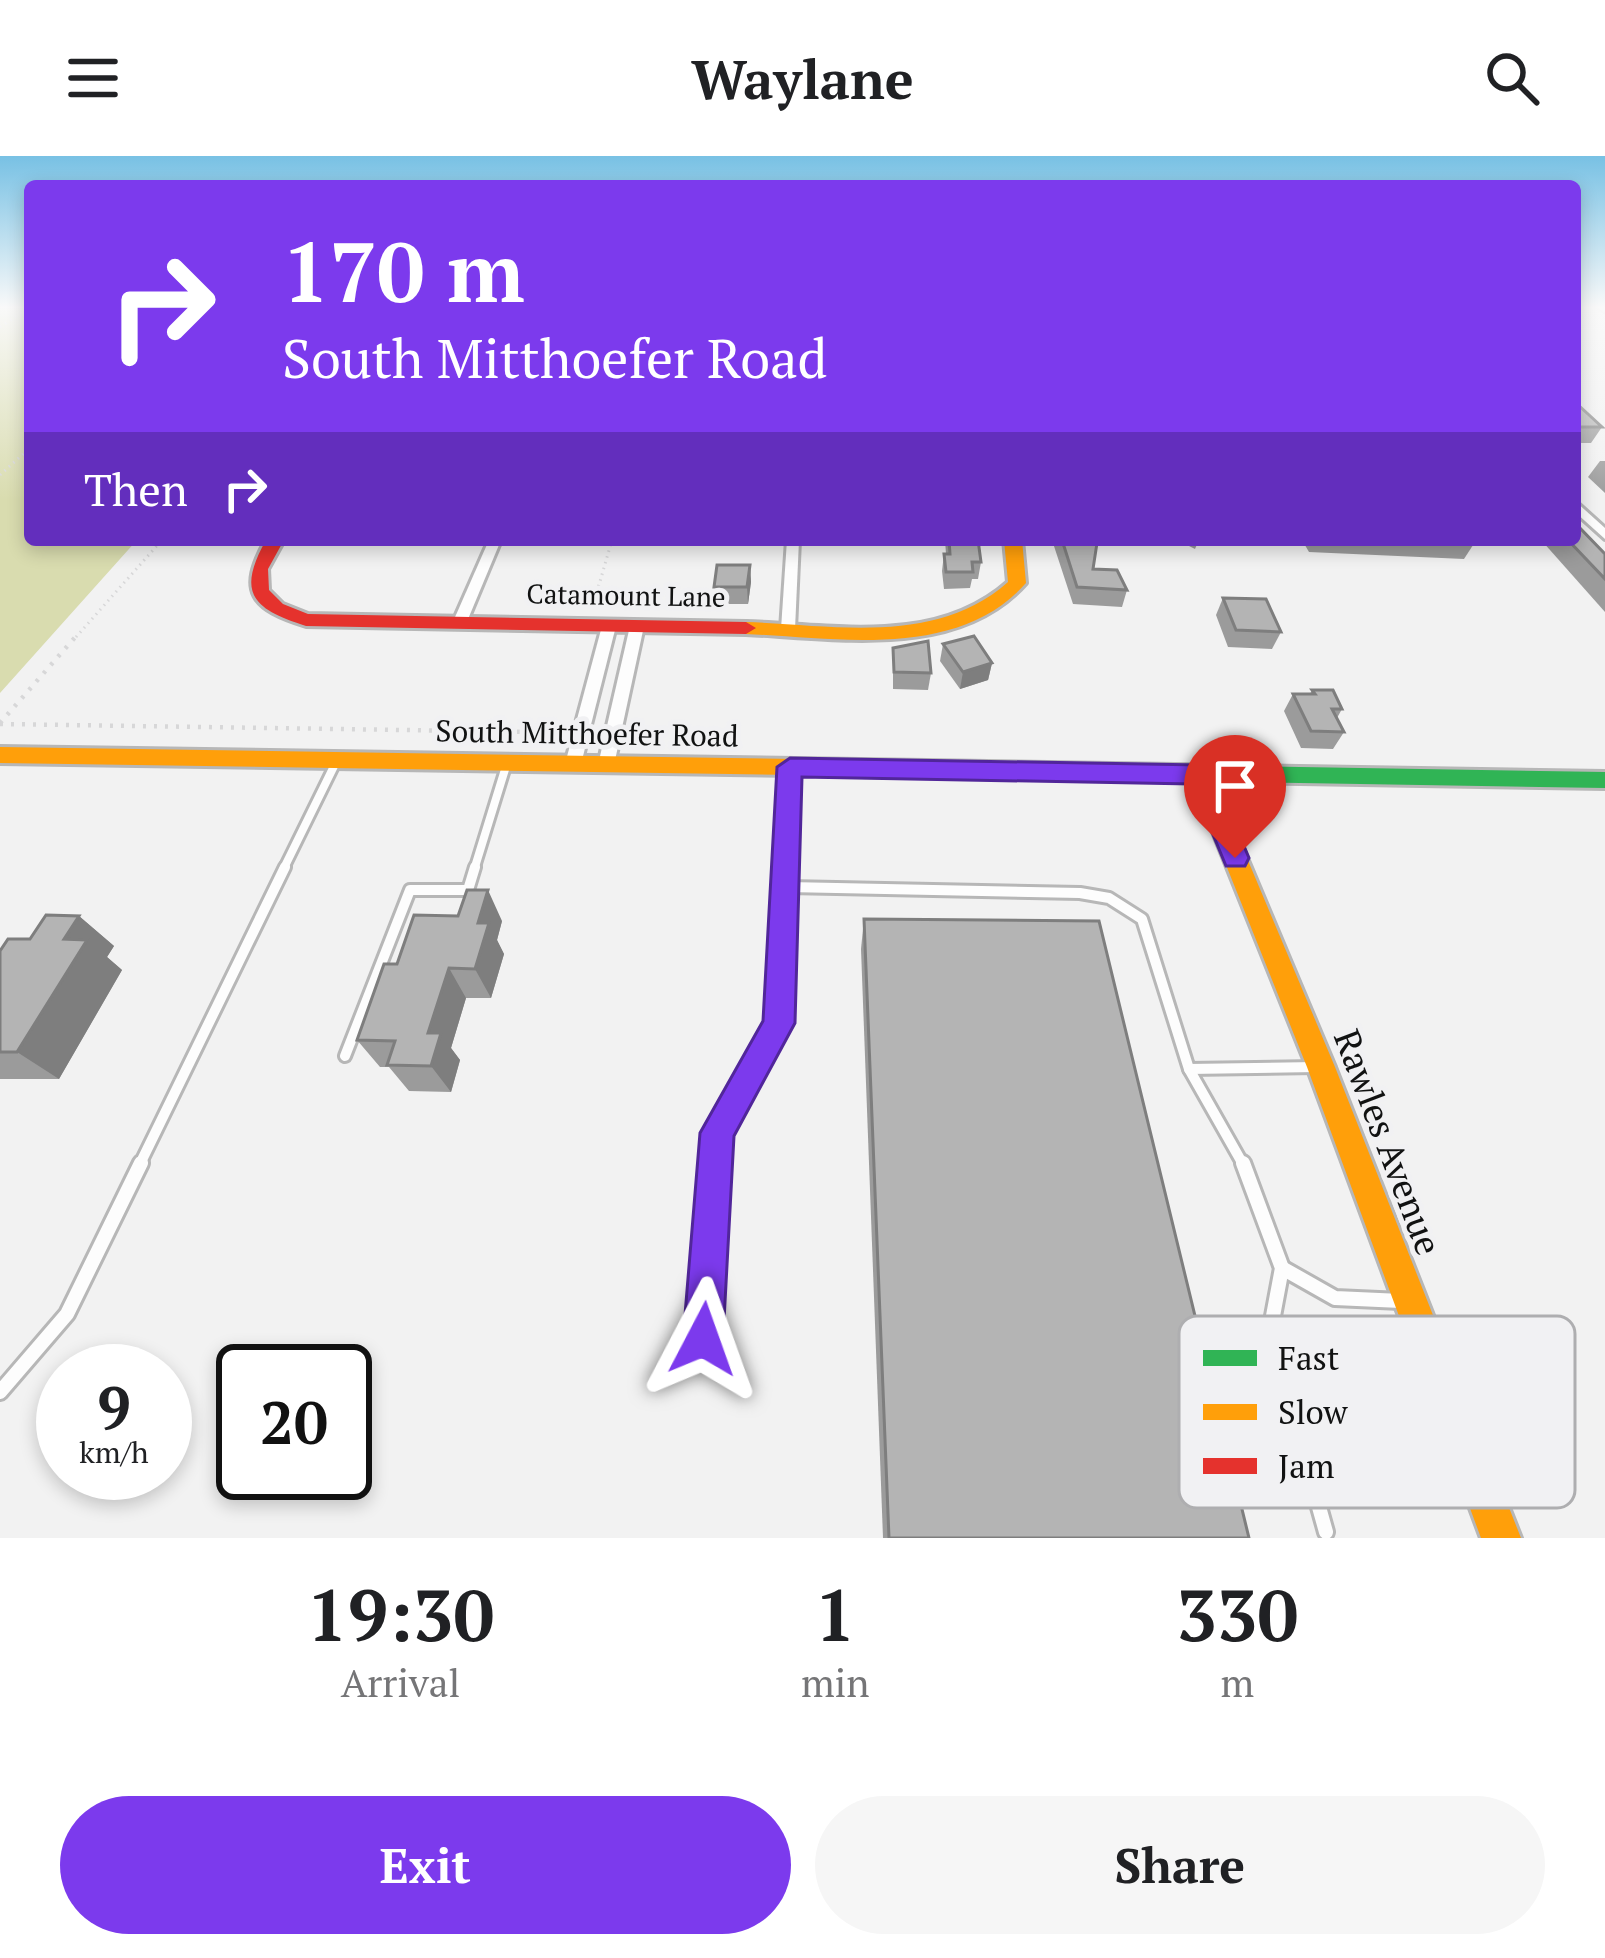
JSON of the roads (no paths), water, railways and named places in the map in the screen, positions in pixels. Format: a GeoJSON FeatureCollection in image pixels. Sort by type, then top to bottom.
{"type":"FeatureCollection","features":[{"type":"Feature","properties":{"kind":"street"},"geometry":{"type":"LineString","coordinates":[[1581,512],[1605,536]]}},
{"type":"Feature","properties":{"kind":"street","name":"Catamount Lane"},"geometry":{"type":"LineString","coordinates":[[271,546],[256,570],[264,599],[306,620],[918,631],[967,622],[990,611],[1017,583],[1013,546]]}},
{"type":"Feature","properties":{"kind":"street"},"geometry":{"type":"LineString","coordinates":[[459,624],[492,546]]}},
{"type":"Feature","properties":{"kind":"street"},"geometry":{"type":"LineString","coordinates":[[788,629],[793,546]]}},
{"type":"Feature","properties":{"kind":"street"},"geometry":{"type":"LineString","coordinates":[[573,764],[609,626]]}},
{"type":"Feature","properties":{"kind":"street"},"geometry":{"type":"LineString","coordinates":[[606,765],[637,626]]}},
{"type":"Feature","properties":{"kind":"street","name":"South Mitthoefer Road"},"geometry":{"type":"LineString","coordinates":[[0,755],[1605,780]]}},
{"type":"Feature","properties":{"kind":"street","name":"Rawles Avenue"},"geometry":{"type":"LineString","coordinates":[[1201,775],[1321,1067],[1416,1316]]}},
{"type":"Feature","properties":{"kind":"street","name":"Rawles Avenue"},"geometry":{"type":"LineString","coordinates":[[1489,1508],[1501,1538]]}},
{"type":"Feature","properties":{"kind":"lane"},"geometry":{"type":"LineString","coordinates":[[0,1392],[67,1314],[337,760]]}},
{"type":"Feature","properties":{"kind":"lane"},"geometry":{"type":"LineString","coordinates":[[345,1056],[410,890],[468,890],[507,763]]}},
{"type":"Feature","properties":{"kind":"lane"},"geometry":{"type":"LineString","coordinates":[[703,1339],[717,1133],[779,1023],[790,767]]}},
{"type":"Feature","properties":{"kind":"lane"},"geometry":{"type":"LineString","coordinates":[[788,887],[1109,898],[1142,919],[1189,1069],[1239,1151],[1282,1268],[1273,1316]]}},
{"type":"Feature","properties":{"kind":"lane"},"geometry":{"type":"LineString","coordinates":[[1189,1069],[1321,1067]]}},
{"type":"Feature","properties":{"kind":"lane"},"geometry":{"type":"LineString","coordinates":[[1282,1268],[1335,1298],[1410,1301]]}},
{"type":"Feature","properties":{"kind":"lane"},"geometry":{"type":"LineString","coordinates":[[1319,1508],[1326,1532]]}}]}
